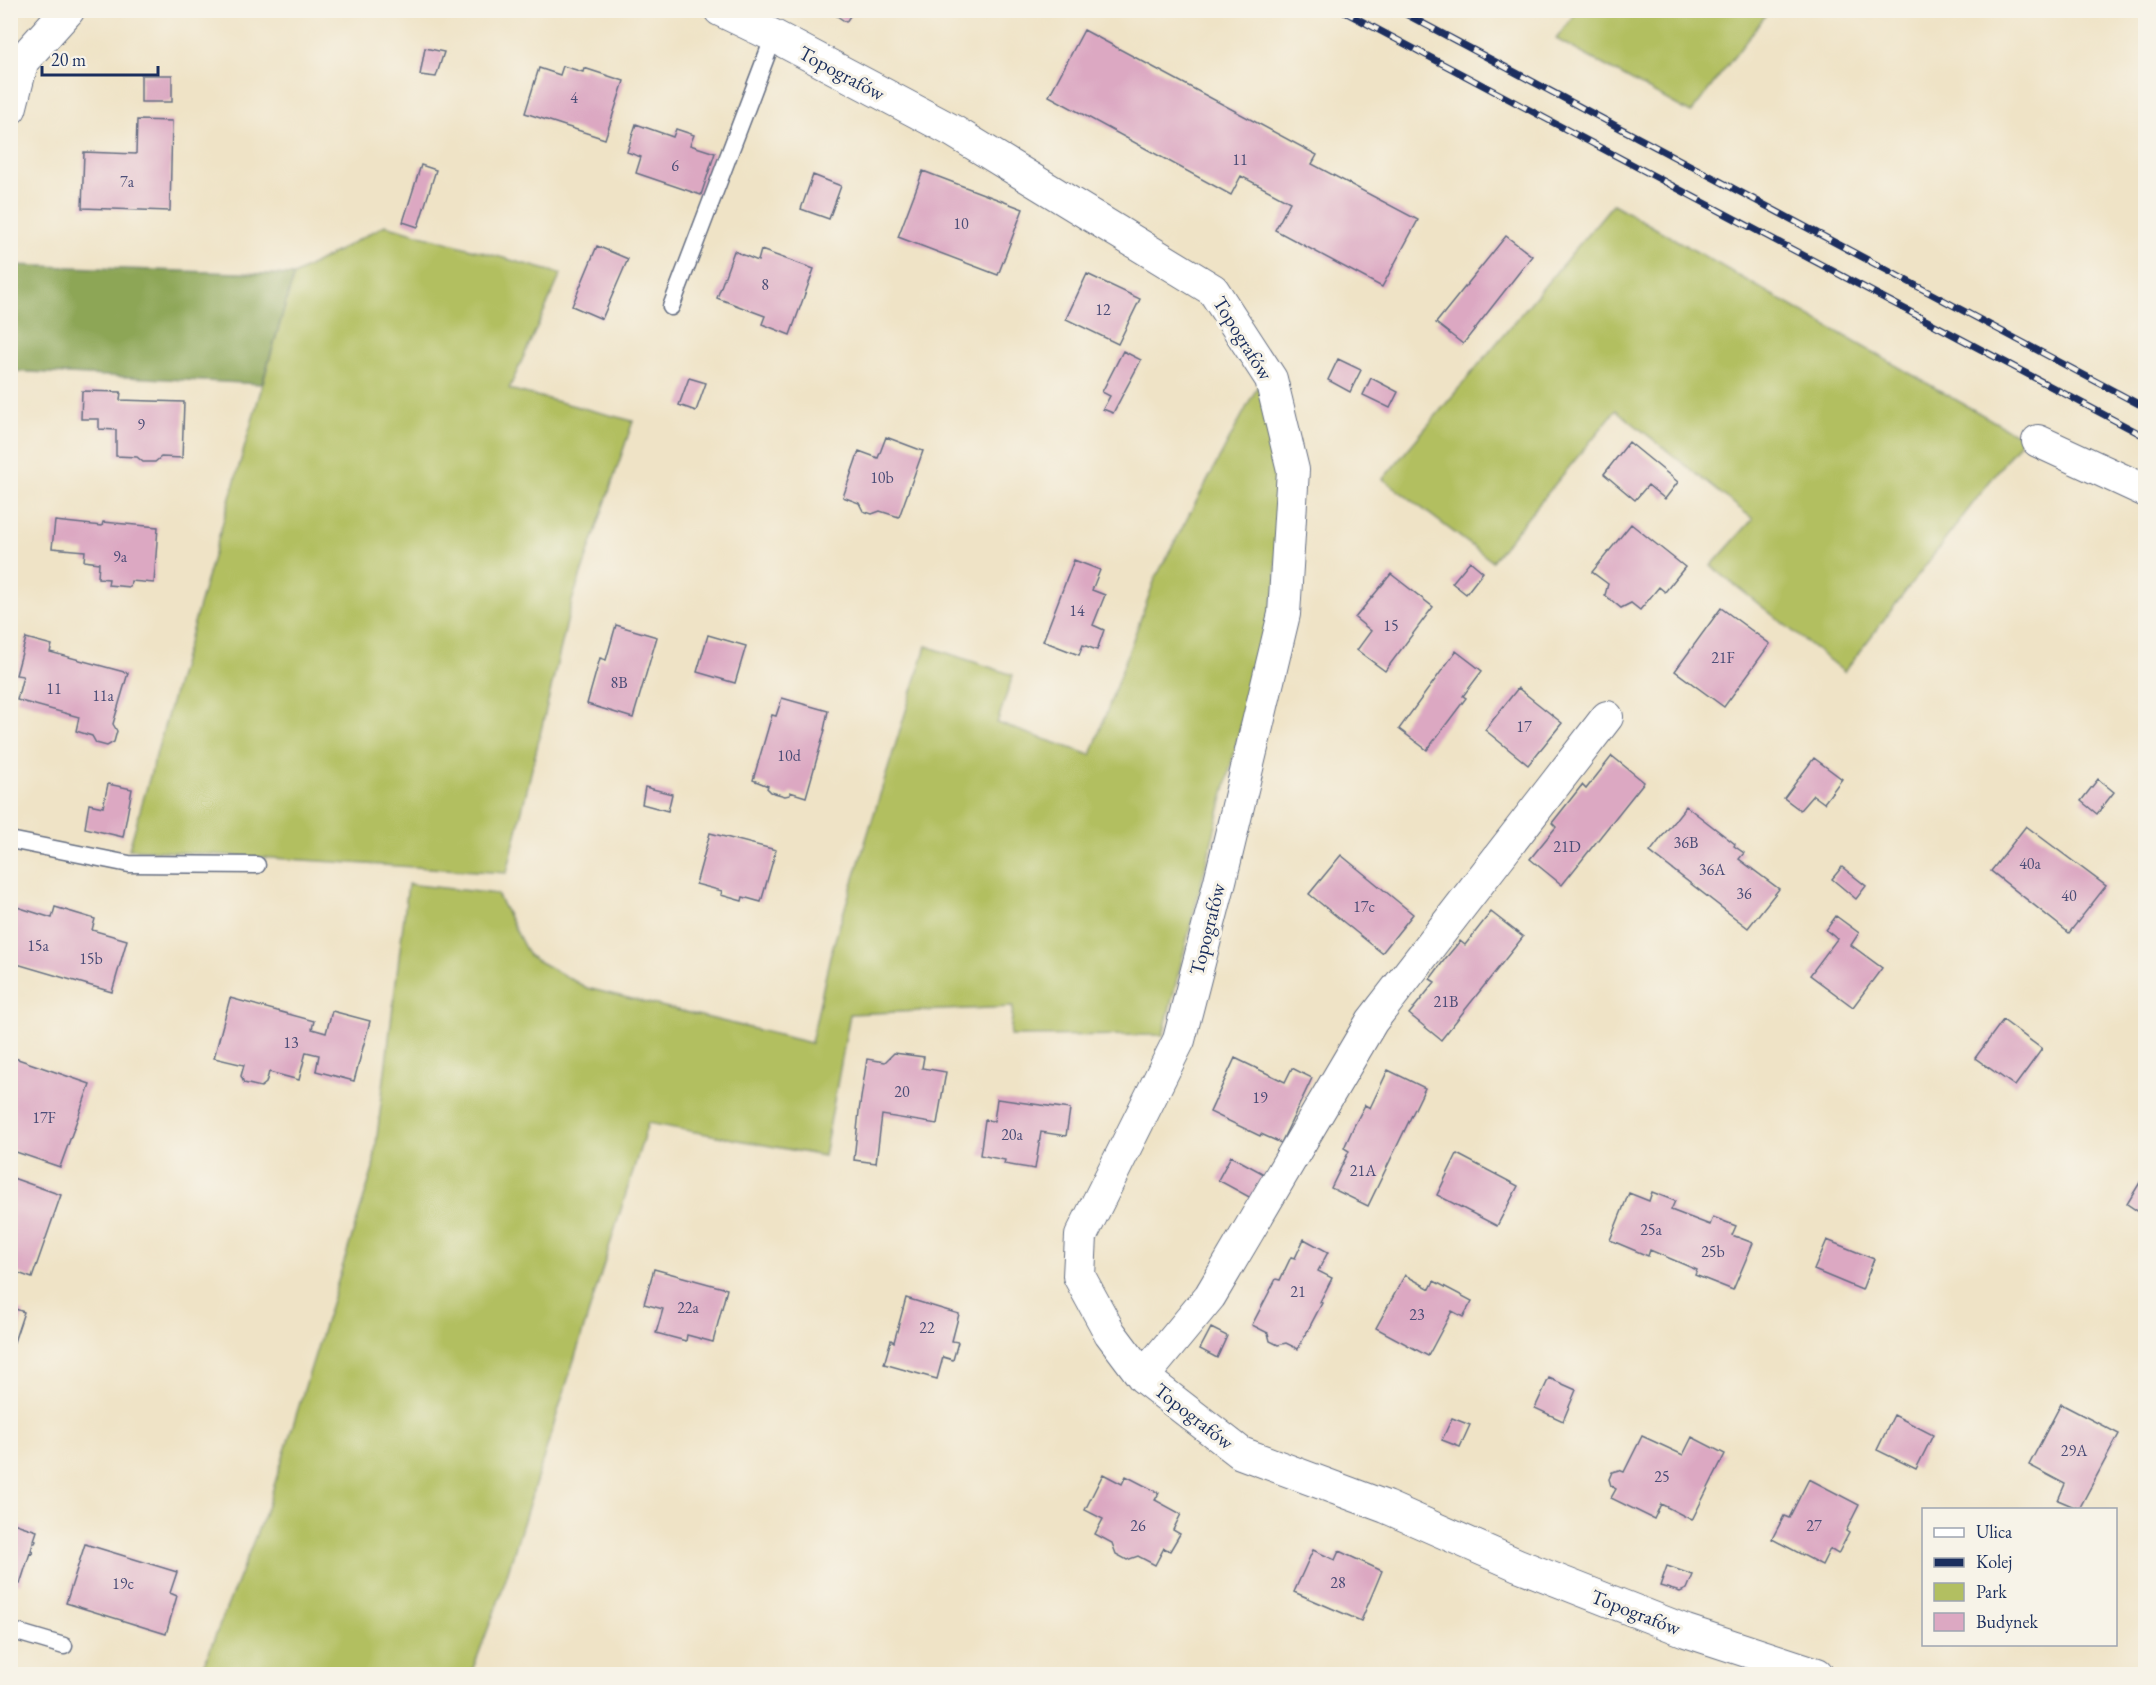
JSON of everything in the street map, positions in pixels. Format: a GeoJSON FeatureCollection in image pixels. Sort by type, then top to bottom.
{"type":"FeatureCollection","features":[{"type":"Feature","properties":{"kind":"street"},"geometry":{"type":"LineString","coordinates":[[10,108],[22,61],[68,10]]}},
{"type":"Feature","properties":{"kind":"street","name":"Topografów"},"geometry":{"type":"LineString","coordinates":[[720,10],[774,36],[952,131],[1213,290],[1271,379],[1280,408],[1293,470],[1284,614],[1279,637],[1179,1040],[1081,1236],[1079,1276],[1110,1333],[1143,1377],[1240,1453],[1386,1507],[1518,1565],[1686,1631],[1817,1674]]}},
{"type":"Feature","properties":{"kind":"street"},"geometry":{"type":"LineString","coordinates":[[2038,441],[2145,491]]}},
{"type":"Feature","properties":{"kind":"street"},"geometry":{"type":"LineString","coordinates":[[1143,1377],[1210,1296],[1372,1021],[1607,717]]}},
{"type":"Feature","properties":{"kind":"lane"},"geometry":{"type":"LineString","coordinates":[[671,307],[774,36]]}},
{"type":"Feature","properties":{"kind":"lane"},"geometry":{"type":"LineString","coordinates":[[10,840],[129,864],[257,865]]}},
{"type":"Feature","properties":{"kind":"lane"},"geometry":{"type":"LineString","coordinates":[[10,1630],[64,1646]]}},
{"type":"Feature","properties":{"kind":"green space"},"geometry":{"type":"Polygon","coordinates":[[[1577,11],[1769,11],[1691,113],[1556,39],[1577,11]]]}},
{"type":"Feature","properties":{"kind":"green space"},"geometry":{"type":"Polygon","coordinates":[[[1613,204],[2023,438],[1844,672],[1711,566],[1753,519],[1616,410],[1492,561],[1383,479],[1613,204]]]}},
{"type":"Feature","properties":{"kind":"green space"},"geometry":{"type":"Polygon","coordinates":[[[385,225],[561,274],[509,389],[633,421],[572,601],[507,873],[129,849],[294,275],[385,225]]]}},
{"type":"Feature","properties":{"kind":"green space"},"geometry":{"type":"Polygon","coordinates":[[[12,265],[294,275],[262,384],[11,371],[12,265]]]}},
{"type":"Feature","properties":{"kind":"green space"},"geometry":{"type":"Polygon","coordinates":[[[1261,380],[1278,449],[1276,587],[1163,1035],[1010,1036],[1013,1007],[850,1014],[824,1156],[648,1123],[500,1597],[471,1674],[200,1674],[268,1505],[373,1169],[408,884],[497,894],[529,956],[587,988],[811,1043],[830,956],[926,646],[1013,675],[997,723],[1091,755],[1155,579],[1261,380]]]}},
{"type":"Feature","properties":{"kind":"building"},"geometry":{"type":"Polygon","coordinates":[[[828,10],[854,10],[846,22],[828,10]]]}},
{"type":"Feature","properties":{"kind":"building"},"geometry":{"type":"Polygon","coordinates":[[[1084,30],[1317,155],[1312,164],[1418,220],[1382,287],[1275,230],[1290,202],[1241,176],[1231,195],[1049,96],[1084,30]]]}},
{"type":"Feature","properties":{"kind":"building"},"geometry":{"type":"Polygon","coordinates":[[[425,48],[444,52],[436,77],[420,75],[425,48]]]}},
{"type":"Feature","properties":{"kind":"building"},"geometry":{"type":"Polygon","coordinates":[[[563,66],[583,72],[584,68],[624,81],[605,139],[525,113],[539,68],[560,75],[563,66]]]}},
{"type":"Feature","properties":{"kind":"building"},"geometry":{"type":"Polygon","coordinates":[[[141,75],[172,75],[172,102],[141,102],[141,75]]]}},
{"type":"Feature","properties":{"kind":"building"},"geometry":{"type":"Polygon","coordinates":[[[137,120],[172,121],[170,211],[82,208],[84,152],[136,154],[137,120]]]}},
{"type":"Feature","properties":{"kind":"building"},"geometry":{"type":"Polygon","coordinates":[[[636,124],[673,137],[676,129],[694,135],[690,145],[715,153],[701,195],[636,173],[641,157],[627,152],[636,124]]]}},
{"type":"Feature","properties":{"kind":"building"},"geometry":{"type":"Polygon","coordinates":[[[421,165],[436,170],[418,227],[403,222],[421,165]]]}},
{"type":"Feature","properties":{"kind":"building"},"geometry":{"type":"Polygon","coordinates":[[[923,171],[1023,209],[998,275],[898,237],[923,171]]]}},
{"type":"Feature","properties":{"kind":"building"},"geometry":{"type":"Polygon","coordinates":[[[813,175],[841,186],[829,219],[801,209],[813,175]]]}},
{"type":"Feature","properties":{"kind":"building"},"geometry":{"type":"Polygon","coordinates":[[[1506,236],[1532,256],[1463,344],[1436,323],[1506,236]]]}},
{"type":"Feature","properties":{"kind":"building"},"geometry":{"type":"Polygon","coordinates":[[[597,246],[628,259],[602,319],[572,306],[597,246]]]}},
{"type":"Feature","properties":{"kind":"building"},"geometry":{"type":"Polygon","coordinates":[[[761,250],[814,269],[790,335],[762,324],[765,316],[717,298],[734,251],[758,261],[761,250]]]}},
{"type":"Feature","properties":{"kind":"building"},"geometry":{"type":"Polygon","coordinates":[[[1087,274],[1140,299],[1118,344],[1066,319],[1087,274]]]}},
{"type":"Feature","properties":{"kind":"building"},"geometry":{"type":"Polygon","coordinates":[[[1123,351],[1141,360],[1113,413],[1103,409],[1110,396],[1102,392],[1123,351]]]}},
{"type":"Feature","properties":{"kind":"building"},"geometry":{"type":"Polygon","coordinates":[[[1338,359],[1361,370],[1350,392],[1328,380],[1338,359]]]}},
{"type":"Feature","properties":{"kind":"building"},"geometry":{"type":"Polygon","coordinates":[[[689,378],[706,383],[696,411],[679,405],[689,378]]]}},
{"type":"Feature","properties":{"kind":"building"},"geometry":{"type":"Polygon","coordinates":[[[1371,378],[1398,392],[1390,408],[1363,395],[1371,378]]]}},
{"type":"Feature","properties":{"kind":"building"},"geometry":{"type":"Polygon","coordinates":[[[82,391],[121,392],[120,400],[184,402],[182,458],[161,457],[155,462],[143,462],[137,457],[116,456],[116,430],[99,429],[99,419],[81,419],[82,391]]]}},
{"type":"Feature","properties":{"kind":"building"},"geometry":{"type":"Polygon","coordinates":[[[886,437],[923,451],[899,517],[880,511],[872,514],[863,511],[859,503],[843,497],[859,451],[878,458],[886,437]]]}},
{"type":"Feature","properties":{"kind":"building"},"geometry":{"type":"Polygon","coordinates":[[[1629,442],[1678,482],[1665,499],[1648,485],[1635,500],[1604,474],[1629,442]]]}},
{"type":"Feature","properties":{"kind":"building"},"geometry":{"type":"Polygon","coordinates":[[[55,521],[102,526],[103,522],[158,527],[154,583],[131,581],[130,587],[108,585],[109,579],[98,578],[99,563],[84,561],[85,551],[52,548],[55,521]]]}},
{"type":"Feature","properties":{"kind":"building"},"geometry":{"type":"Polygon","coordinates":[[[1631,524],[1685,567],[1665,592],[1659,587],[1640,610],[1631,603],[1621,608],[1605,595],[1608,584],[1592,572],[1631,524]]]}},
{"type":"Feature","properties":{"kind":"building"},"geometry":{"type":"Polygon","coordinates":[[[1074,560],[1100,570],[1092,590],[1105,595],[1093,625],[1104,630],[1097,650],[1083,645],[1079,655],[1043,641],[1074,560]]]}},
{"type":"Feature","properties":{"kind":"building"},"geometry":{"type":"Polygon","coordinates":[[[1470,561],[1483,572],[1466,594],[1452,583],[1470,561]]]}},
{"type":"Feature","properties":{"kind":"building"},"geometry":{"type":"Polygon","coordinates":[[[1391,574],[1433,607],[1385,671],[1357,650],[1371,631],[1355,618],[1391,574]]]}},
{"type":"Feature","properties":{"kind":"building"},"geometry":{"type":"Polygon","coordinates":[[[1721,608],[1770,644],[1724,707],[1675,671],[1721,608]]]}},
{"type":"Feature","properties":{"kind":"building"},"geometry":{"type":"Polygon","coordinates":[[[616,625],[657,637],[633,718],[587,704],[600,658],[606,660],[616,625]]]}},
{"type":"Feature","properties":{"kind":"building"},"geometry":{"type":"Polygon","coordinates":[[[708,635],[746,646],[735,683],[697,672],[708,635]]]}},
{"type":"Feature","properties":{"kind":"building"},"geometry":{"type":"Polygon","coordinates":[[[26,638],[52,645],[50,652],[128,673],[113,724],[117,731],[114,742],[107,746],[96,743],[92,736],[76,731],[79,717],[17,700],[23,676],[16,675],[26,638]]]}},
{"type":"Feature","properties":{"kind":"building"},"geometry":{"type":"Polygon","coordinates":[[[1456,651],[1482,671],[1463,696],[1466,698],[1427,750],[1399,729],[1456,651]]]}},
{"type":"Feature","properties":{"kind":"building"},"geometry":{"type":"Polygon","coordinates":[[[1518,688],[1562,723],[1528,765],[1485,730],[1518,688]]]}},
{"type":"Feature","properties":{"kind":"building"},"geometry":{"type":"Polygon","coordinates":[[[782,698],[828,711],[825,730],[806,797],[790,792],[790,795],[785,796],[771,792],[768,786],[753,780],[772,715],[776,716],[782,698]]]}},
{"type":"Feature","properties":{"kind":"building"},"geometry":{"type":"Polygon","coordinates":[[[1612,756],[1644,782],[1562,885],[1530,859],[1556,827],[1552,823],[1582,785],[1586,789],[1612,756]]]}},
{"type":"Feature","properties":{"kind":"building"},"geometry":{"type":"Polygon","coordinates":[[[1814,758],[1842,779],[1824,803],[1813,795],[1800,810],[1784,798],[1814,758]]]}},
{"type":"Feature","properties":{"kind":"building"},"geometry":{"type":"Polygon","coordinates":[[[2098,779],[2114,792],[2097,814],[2081,801],[2098,779]]]}},
{"type":"Feature","properties":{"kind":"building"},"geometry":{"type":"Polygon","coordinates":[[[108,784],[132,789],[123,837],[85,828],[89,804],[103,807],[108,784]]]}},
{"type":"Feature","properties":{"kind":"building"},"geometry":{"type":"Polygon","coordinates":[[[645,787],[672,794],[668,811],[642,804],[645,787]]]}},
{"type":"Feature","properties":{"kind":"building"},"geometry":{"type":"Polygon","coordinates":[[[1686,806],[1735,844],[1734,846],[1744,853],[1739,859],[1779,889],[1748,928],[1650,852],[1686,806]]]}},
{"type":"Feature","properties":{"kind":"building"},"geometry":{"type":"Polygon","coordinates":[[[2026,826],[2106,886],[2069,933],[1991,871],[2026,826]]]}},
{"type":"Feature","properties":{"kind":"building"},"geometry":{"type":"Polygon","coordinates":[[[710,833],[776,850],[761,902],[743,897],[742,901],[721,895],[722,891],[696,884],[710,833]]]}},
{"type":"Feature","properties":{"kind":"building"},"geometry":{"type":"Polygon","coordinates":[[[1341,855],[1413,914],[1382,953],[1309,894],[1341,855]]]}},
{"type":"Feature","properties":{"kind":"building"},"geometry":{"type":"Polygon","coordinates":[[[1842,867],[1866,886],[1856,899],[1832,879],[1842,867]]]}},
{"type":"Feature","properties":{"kind":"building"},"geometry":{"type":"Polygon","coordinates":[[[17,907],[52,918],[55,907],[95,919],[92,930],[127,940],[112,992],[10,962],[10,928],[17,907]]]}},
{"type":"Feature","properties":{"kind":"building"},"geometry":{"type":"Polygon","coordinates":[[[1491,912],[1523,937],[1441,1040],[1409,1014],[1435,982],[1430,979],[1445,959],[1460,941],[1465,945],[1491,912]]]}},
{"type":"Feature","properties":{"kind":"building"},"geometry":{"type":"Polygon","coordinates":[[[1836,916],[1859,933],[1851,945],[1882,968],[1853,1007],[1810,975],[1837,939],[1826,930],[1836,916]]]}},
{"type":"Feature","properties":{"kind":"building"},"geometry":{"type":"Polygon","coordinates":[[[230,998],[314,1021],[312,1029],[326,1033],[332,1011],[370,1021],[354,1081],[316,1071],[319,1055],[306,1052],[299,1080],[269,1072],[266,1083],[261,1087],[244,1083],[241,1076],[244,1065],[214,1058],[230,998]]]}},
{"type":"Feature","properties":{"kind":"building"},"geometry":{"type":"Polygon","coordinates":[[[2003,1020],[2042,1049],[2015,1086],[1975,1058],[2003,1020]]]}},
{"type":"Feature","properties":{"kind":"building"},"geometry":{"type":"Polygon","coordinates":[[[894,1053],[924,1057],[922,1068],[946,1072],[937,1124],[882,1115],[876,1163],[854,1160],[867,1059],[885,1062],[894,1053]]]}},
{"type":"Feature","properties":{"kind":"building"},"geometry":{"type":"Polygon","coordinates":[[[12,1057],[90,1084],[60,1167],[10,1150],[12,1057]]]}},
{"type":"Feature","properties":{"kind":"building"},"geometry":{"type":"Polygon","coordinates":[[[1235,1058],[1285,1082],[1292,1068],[1312,1078],[1281,1143],[1261,1134],[1260,1136],[1210,1112],[1235,1058]]]}},
{"type":"Feature","properties":{"kind":"building"},"geometry":{"type":"Polygon","coordinates":[[[1388,1070],[1425,1088],[1368,1206],[1331,1188],[1349,1151],[1344,1148],[1354,1126],[1365,1105],[1370,1108],[1388,1070]]]}},
{"type":"Feature","properties":{"kind":"building"},"geometry":{"type":"Polygon","coordinates":[[[997,1099],[1070,1109],[1066,1136],[1041,1132],[1035,1169],[1004,1164],[1005,1160],[980,1155],[985,1120],[994,1121],[997,1099]]]}},
{"type":"Feature","properties":{"kind":"building"},"geometry":{"type":"Polygon","coordinates":[[[1457,1154],[1518,1186],[1497,1226],[1437,1195],[1457,1154]]]}},
{"type":"Feature","properties":{"kind":"building"},"geometry":{"type":"Polygon","coordinates":[[[1231,1156],[1264,1174],[1251,1198],[1218,1180],[1231,1156]]]}},
{"type":"Feature","properties":{"kind":"building"},"geometry":{"type":"Polygon","coordinates":[[[2145,1174],[2145,1216],[2127,1204],[2145,1174]]]}},
{"type":"Feature","properties":{"kind":"building"},"geometry":{"type":"Polygon","coordinates":[[[10,1177],[61,1195],[32,1278],[10,1270],[10,1177]]]}},
{"type":"Feature","properties":{"kind":"building"},"geometry":{"type":"Polygon","coordinates":[[[1652,1192],[1675,1201],[1671,1210],[1710,1225],[1713,1217],[1736,1226],[1732,1235],[1753,1243],[1733,1290],[1695,1275],[1697,1270],[1650,1250],[1648,1256],[1610,1240],[1629,1193],[1649,1201],[1652,1192]]]}},
{"type":"Feature","properties":{"kind":"building"},"geometry":{"type":"Polygon","coordinates":[[[1304,1239],[1328,1252],[1318,1271],[1332,1278],[1298,1349],[1286,1343],[1278,1345],[1270,1341],[1268,1333],[1252,1325],[1276,1279],[1280,1280],[1291,1257],[1295,1258],[1304,1239]]]}},
{"type":"Feature","properties":{"kind":"building"},"geometry":{"type":"Polygon","coordinates":[[[1827,1240],[1874,1259],[1862,1290],[1814,1270],[1827,1240]]]}},
{"type":"Feature","properties":{"kind":"building"},"geometry":{"type":"Polygon","coordinates":[[[654,1269],[727,1289],[713,1342],[687,1335],[686,1341],[656,1333],[663,1309],[644,1304],[654,1269]]]}},
{"type":"Feature","properties":{"kind":"building"},"geometry":{"type":"Polygon","coordinates":[[[1405,1275],[1430,1289],[1434,1281],[1472,1301],[1463,1317],[1452,1311],[1428,1356],[1376,1328],[1405,1275]]]}},
{"type":"Feature","properties":{"kind":"building"},"geometry":{"type":"Polygon","coordinates":[[[906,1298],[959,1314],[952,1341],[958,1342],[953,1360],[943,1357],[937,1379],[884,1364],[891,1340],[894,1342],[906,1298]]]}},
{"type":"Feature","properties":{"kind":"building"},"geometry":{"type":"Polygon","coordinates":[[[10,1307],[24,1312],[11,1351],[10,1351],[10,1307]]]}},
{"type":"Feature","properties":{"kind":"building"},"geometry":{"type":"Polygon","coordinates":[[[1211,1328],[1227,1336],[1217,1358],[1200,1349],[1211,1328]]]}},
{"type":"Feature","properties":{"kind":"building"},"geometry":{"type":"Polygon","coordinates":[[[1549,1378],[1576,1390],[1563,1421],[1535,1408],[1549,1378]]]}},
{"type":"Feature","properties":{"kind":"building"},"geometry":{"type":"Polygon","coordinates":[[[2061,1404],[2119,1434],[2080,1508],[2058,1500],[2065,1484],[2029,1465],[2061,1404]]]}},
{"type":"Feature","properties":{"kind":"building"},"geometry":{"type":"Polygon","coordinates":[[[1894,1415],[1933,1435],[1916,1469],[1877,1450],[1894,1415]]]}},
{"type":"Feature","properties":{"kind":"building"},"geometry":{"type":"Polygon","coordinates":[[[1452,1418],[1470,1425],[1460,1447],[1442,1440],[1452,1418]]]}},
{"type":"Feature","properties":{"kind":"building"},"geometry":{"type":"Polygon","coordinates":[[[1642,1436],[1683,1455],[1692,1437],[1725,1454],[1692,1520],[1661,1504],[1654,1519],[1611,1498],[1616,1489],[1611,1486],[1609,1479],[1612,1472],[1619,1470],[1624,1472],[1642,1436]]]}},
{"type":"Feature","properties":{"kind":"building"},"geometry":{"type":"Polygon","coordinates":[[[1103,1474],[1122,1484],[1126,1476],[1159,1493],[1155,1500],[1181,1514],[1173,1530],[1180,1534],[1170,1551],[1164,1548],[1155,1565],[1138,1556],[1127,1560],[1116,1554],[1112,1543],[1095,1534],[1103,1519],[1085,1510],[1103,1474]]]}},
{"type":"Feature","properties":{"kind":"building"},"geometry":{"type":"Polygon","coordinates":[[[1809,1479],[1859,1505],[1846,1531],[1849,1533],[1838,1554],[1830,1549],[1822,1565],[1772,1539],[1784,1516],[1789,1518],[1809,1479]]]}},
{"type":"Feature","properties":{"kind":"building"},"geometry":{"type":"Polygon","coordinates":[[[10,1522],[37,1531],[34,1540],[36,1541],[31,1551],[33,1551],[32,1554],[30,1553],[20,1584],[10,1581],[10,1522]]]}},
{"type":"Feature","properties":{"kind":"building"},"geometry":{"type":"Polygon","coordinates":[[[85,1544],[177,1572],[170,1593],[177,1596],[166,1634],[66,1603],[85,1544]]]}},
{"type":"Feature","properties":{"kind":"building"},"geometry":{"type":"Polygon","coordinates":[[[1313,1550],[1335,1560],[1339,1551],[1382,1571],[1361,1621],[1294,1592],[1313,1550]]]}},
{"type":"Feature","properties":{"kind":"building"},"geometry":{"type":"Polygon","coordinates":[[[1667,1566],[1693,1575],[1687,1589],[1680,1592],[1660,1586],[1667,1566]]]}},
{"type":"Feature","properties":{"kind":"railway"},"geometry":{"type":"LineString","coordinates":[[1341,10],[2146,437]]}},
{"type":"Feature","properties":{"kind":"railway"},"geometry":{"type":"LineString","coordinates":[[1398,10],[2146,408]]}}]}
